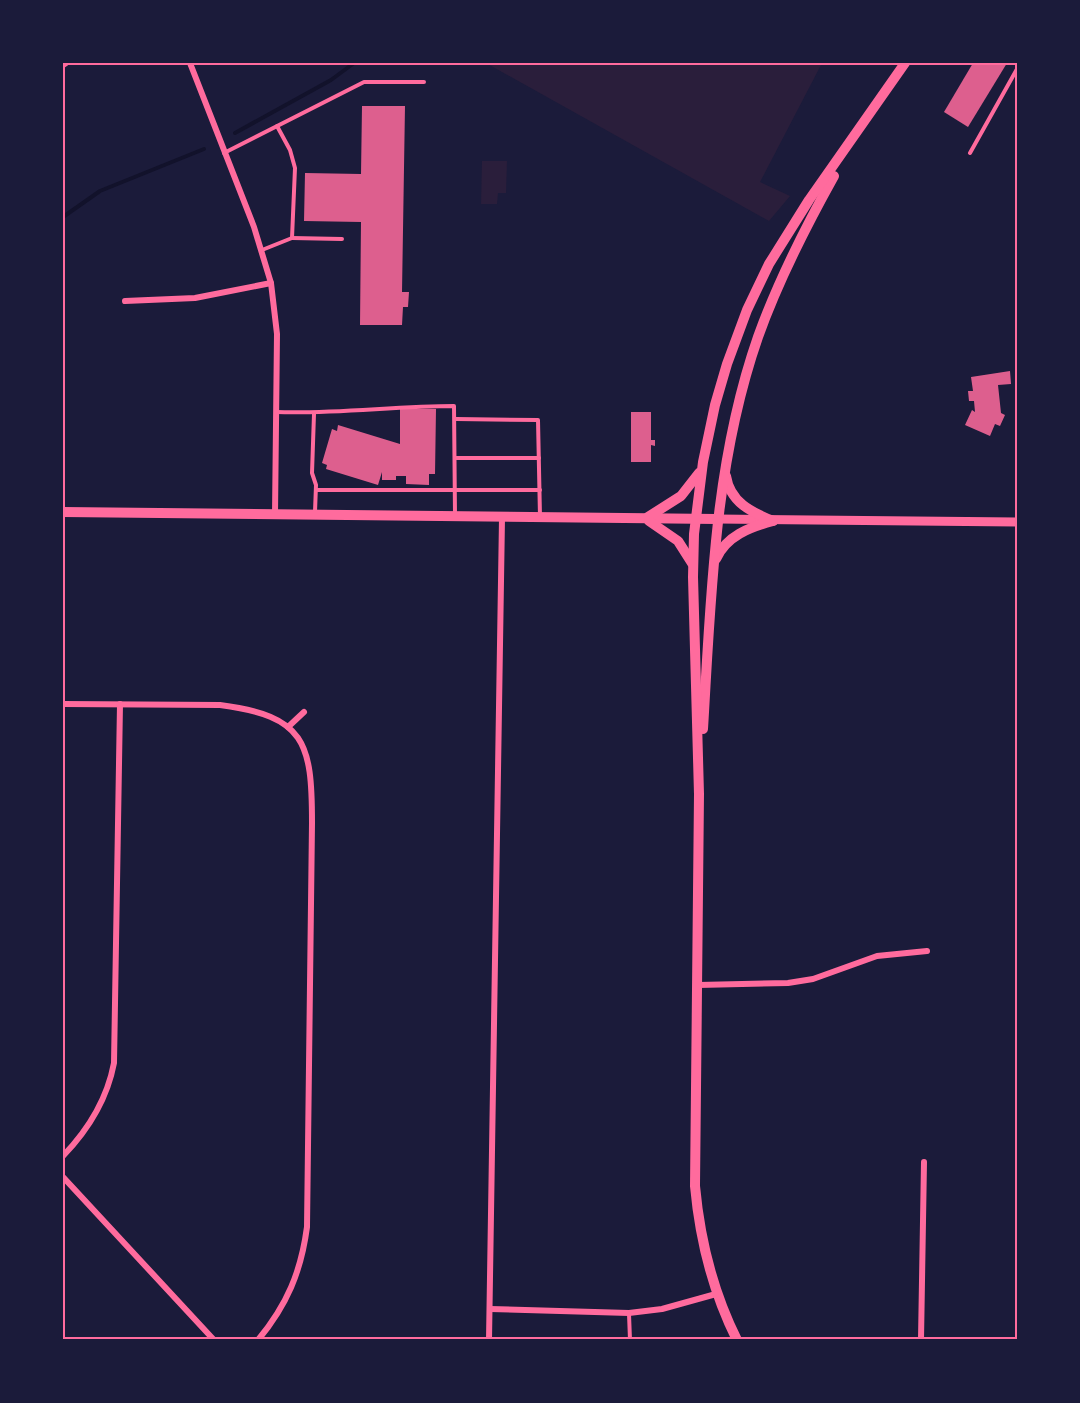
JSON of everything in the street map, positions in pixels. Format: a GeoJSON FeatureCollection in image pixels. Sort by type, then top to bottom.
{"type":"FeatureCollection","features":[{"type":"Feature","properties":{"kind":"main road"},"geometry":{"type":"LineString","coordinates":[[737,1340],[716,1294],[700,1234],[695,1186],[699,794],[694,567],[696,519],[703,465],[715,405],[753,297],[785,237],[905,63]]}},
{"type":"Feature","properties":{"kind":"main road"},"geometry":{"type":"LineString","coordinates":[[699,794],[717,519],[743,387],[764,322],[792,255],[857,134]]}},
{"type":"Feature","properties":{"kind":"main road"},"geometry":{"type":"LineString","coordinates":[[643,519],[657,514],[681,496],[696,478],[703,465]]}},
{"type":"Feature","properties":{"kind":"main road"},"geometry":{"type":"LineString","coordinates":[[725,470],[731,494],[739,502],[773,520]]}},
{"type":"Feature","properties":{"kind":"main road"},"geometry":{"type":"LineString","coordinates":[[63,512],[540,519],[717,519]]}},
{"type":"Feature","properties":{"kind":"main road"},"geometry":{"type":"LineString","coordinates":[[643,519],[654,523],[678,541],[694,567]]}},
{"type":"Feature","properties":{"kind":"main road"},"geometry":{"type":"LineString","coordinates":[[714,566],[720,552],[737,534],[773,520]]}},
{"type":"Feature","properties":{"kind":"street"},"geometry":{"type":"LineString","coordinates":[[190,63],[262,250],[272,283],[277,334],[275,515]]}},
{"type":"Feature","properties":{"kind":"street"},"geometry":{"type":"LineString","coordinates":[[125,301],[195,298],[272,283]]}},
{"type":"Feature","properties":{"kind":"street"},"geometry":{"type":"LineString","coordinates":[[489,1340],[502,518]]}},
{"type":"Feature","properties":{"kind":"street"},"geometry":{"type":"LineString","coordinates":[[717,519],[1017,522]]}},
{"type":"Feature","properties":{"kind":"street"},"geometry":{"type":"LineString","coordinates":[[63,704],[237,707],[276,717],[298,737],[308,761],[312,793],[307,1227],[303,1254],[293,1289],[276,1318],[258,1340]]}},
{"type":"Feature","properties":{"kind":"street"},"geometry":{"type":"LineString","coordinates":[[63,1156],[99,1110],[107,1091],[114,1063],[120,704]]}},
{"type":"Feature","properties":{"kind":"street"},"geometry":{"type":"LineString","coordinates":[[288,727],[304,712]]}},
{"type":"Feature","properties":{"kind":"street"},"geometry":{"type":"LineString","coordinates":[[698,985],[788,983],[813,979],[877,956],[927,951]]}},
{"type":"Feature","properties":{"kind":"street"},"geometry":{"type":"LineString","coordinates":[[921,1340],[924,1162]]}},
{"type":"Feature","properties":{"kind":"street"},"geometry":{"type":"LineString","coordinates":[[63,1177],[214,1340]]}},
{"type":"Feature","properties":{"kind":"street"},"geometry":{"type":"LineString","coordinates":[[490,1309],[629,1313],[662,1310],[716,1294]]}},
{"type":"Feature","properties":{"kind":"lane"},"geometry":{"type":"LineString","coordinates":[[970,153],[1017,69]]}},
{"type":"Feature","properties":{"kind":"lane"},"geometry":{"type":"LineString","coordinates":[[224,153],[364,82],[424,82]]}},
{"type":"Feature","properties":{"kind":"lane"},"geometry":{"type":"LineString","coordinates":[[277,126],[290,150],[295,168],[291,238]]}},
{"type":"Feature","properties":{"kind":"lane"},"geometry":{"type":"LineString","coordinates":[[262,250],[291,238],[342,239]]}},
{"type":"Feature","properties":{"kind":"lane"},"geometry":{"type":"LineString","coordinates":[[276,412],[314,414],[397,406],[454,406],[456,418],[455,518]]}},
{"type":"Feature","properties":{"kind":"lane"},"geometry":{"type":"LineString","coordinates":[[314,414],[312,473],[316,490],[315,516]]}},
{"type":"Feature","properties":{"kind":"lane"},"geometry":{"type":"LineString","coordinates":[[456,418],[537,419],[540,519]]}},
{"type":"Feature","properties":{"kind":"lane"},"geometry":{"type":"LineString","coordinates":[[456,458],[539,458]]}},
{"type":"Feature","properties":{"kind":"lane"},"geometry":{"type":"LineString","coordinates":[[316,490],[456,492],[540,490]]}},
{"type":"Feature","properties":{"kind":"lane"},"geometry":{"type":"LineString","coordinates":[[629,1313],[630,1340]]}},
{"type":"Feature","properties":{"kind":"shaded area"},"geometry":{"type":"Polygon","coordinates":[[[486,63],[822,63],[760,182],[790,196],[769,221],[486,63]]]}},
{"type":"Feature","properties":{"kind":"shaded area"},"geometry":{"type":"Polygon","coordinates":[[[482,161],[507,161],[506,193],[498,193],[497,204],[481,204],[482,161]]]}},
{"type":"Feature","properties":{"kind":"building"},"geometry":{"type":"Polygon","coordinates":[[[973,63],[1007,63],[968,127],[944,112],[973,63]]]}},
{"type":"Feature","properties":{"kind":"building"},"geometry":{"type":"Polygon","coordinates":[[[362,106],[405,106],[402,292],[409,292],[408,307],[403,307],[402,325],[360,325],[361,222],[304,221],[305,173],[361,174],[362,106]]]}},
{"type":"Feature","properties":{"kind":"building"},"geometry":{"type":"Polygon","coordinates":[[[1010,371],[1011,384],[998,385],[1001,413],[1005,415],[1000,426],[995,424],[990,436],[965,425],[972,410],[975,412],[974,401],[969,401],[968,391],[973,391],[971,377],[1010,371]]]}},
{"type":"Feature","properties":{"kind":"building"},"geometry":{"type":"Polygon","coordinates":[[[400,409],[436,409],[435,474],[429,474],[429,485],[406,484],[406,476],[396,476],[396,480],[382,480],[382,472],[378,485],[326,469],[327,465],[322,463],[332,429],[337,431],[338,425],[400,444],[400,409]]]}},
{"type":"Feature","properties":{"kind":"building"},"geometry":{"type":"Polygon","coordinates":[[[631,412],[651,412],[651,440],[655,440],[655,446],[651,445],[651,462],[631,462],[631,412]]]}},
{"type":"Feature","properties":{"kind":"waterway"},"geometry":{"type":"LineString","coordinates":[[235,133],[331,80],[354,63]]}},
{"type":"Feature","properties":{"kind":"waterway"},"geometry":{"type":"LineString","coordinates":[[63,217],[100,191],[204,149]]}}]}
